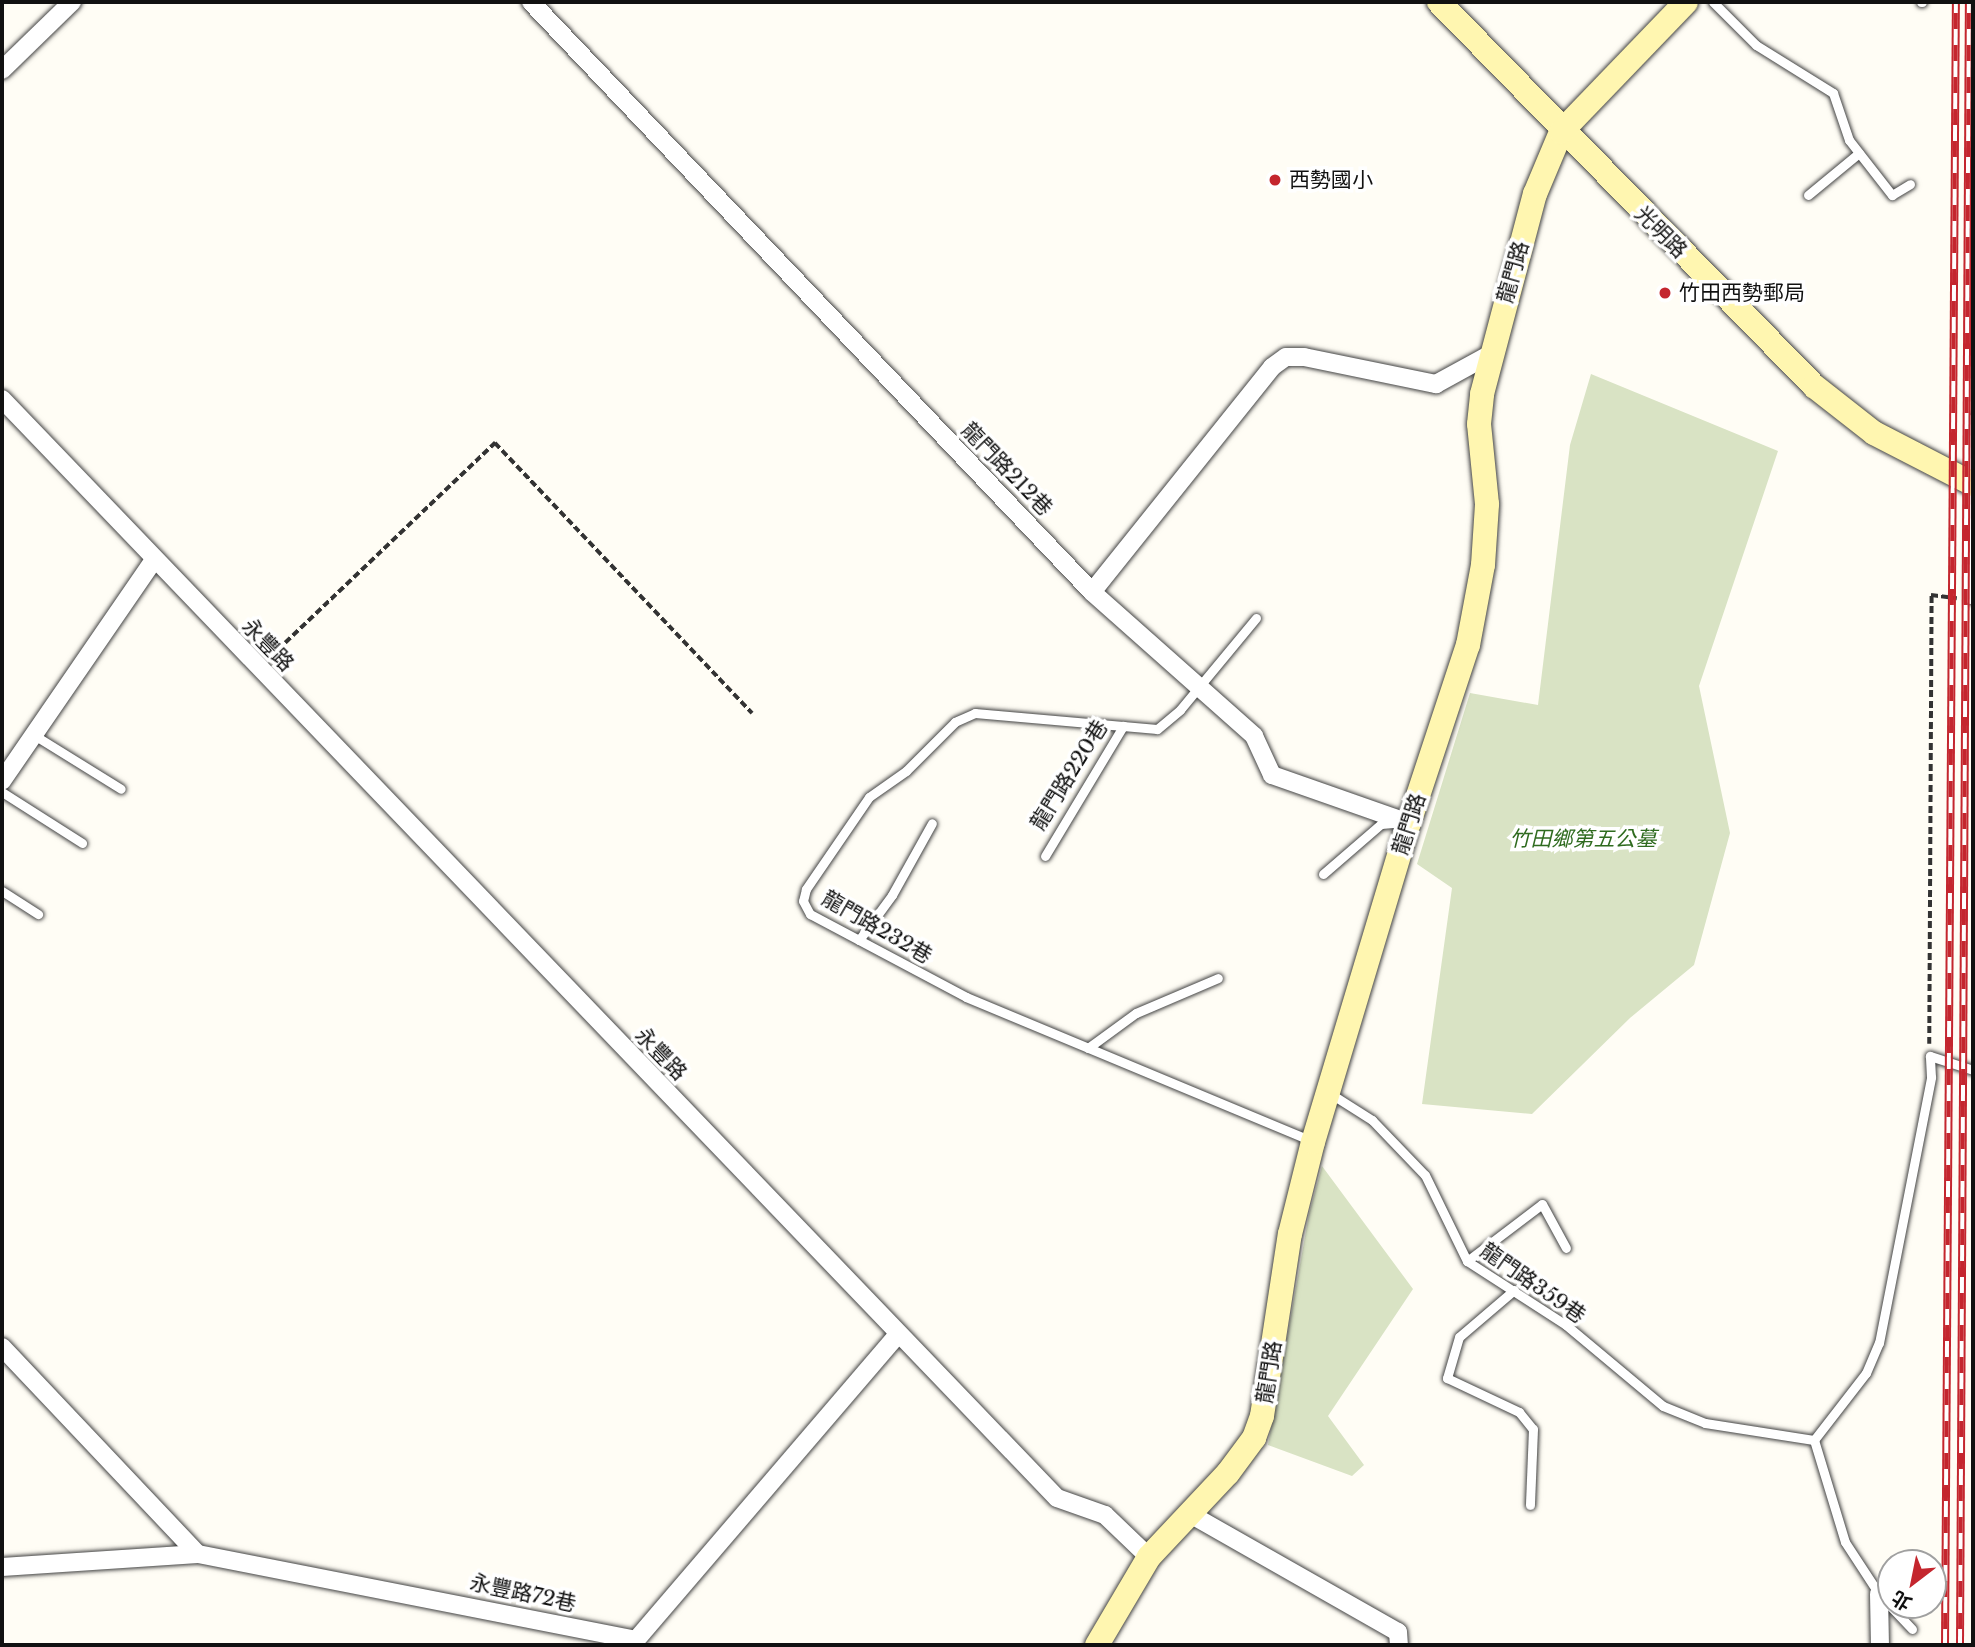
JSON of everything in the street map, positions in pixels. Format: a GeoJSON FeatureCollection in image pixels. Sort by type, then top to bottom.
{"type":"FeatureCollection","features":[{"type":"Feature","properties":{"kind":"street"},"geometry":{"type":"LineString","coordinates":[[2,70],[72,2]]}},
{"type":"Feature","properties":{"kind":"street","name":"龍門路212巷"},"geometry":{"type":"LineString","coordinates":[[531,2],[1092,592]]}},
{"type":"Feature","properties":{"kind":"street","name":"光明路"},"geometry":{"type":"LineString","coordinates":[[1439,2],[1561,132],[1814,386],[1874,433],[1973,484]]}},
{"type":"Feature","properties":{"kind":"street","name":"龍門路"},"geometry":{"type":"LineString","coordinates":[[1097,1645],[1149,1558],[1254,1438],[1262,1416],[1290,1234],[1313,1142],[1409,822],[1468,645],[1483,565],[1487,504],[1479,424],[1489,355],[1535,194],[1561,132],[1686,2]]}},
{"type":"Feature","properties":{"kind":"street"},"geometry":{"type":"LineString","coordinates":[[1409,822],[1272,775],[1254,736],[1201,685],[1092,592],[1272,367],[1286,358],[1304,357],[1436,384],[1489,355]]}},
{"type":"Feature","properties":{"kind":"street","name":"永豐路"},"geometry":{"type":"LineString","coordinates":[[2,400],[1056,1497],[1105,1515],[1149,1558]]}},
{"type":"Feature","properties":{"kind":"street"},"geometry":{"type":"LineString","coordinates":[[2,781],[154,561]]}},
{"type":"Feature","properties":{"kind":"street","name":"永豐路72巷"},"geometry":{"type":"LineString","coordinates":[[2,1567],[198,1554],[636,1640],[898,1334]]}},
{"type":"Feature","properties":{"kind":"street"},"geometry":{"type":"LineString","coordinates":[[2,1348],[198,1554]]}},
{"type":"Feature","properties":{"kind":"street"},"geometry":{"type":"LineString","coordinates":[[1190,1514],[1398,1632],[1399,1645]]}},
{"type":"Feature","properties":{"kind":"street"},"geometry":{"type":"LineString","coordinates":[[1879,1619],[1880,1645]]}},
{"type":"Feature","properties":{"kind":"lane"},"geometry":{"type":"LineString","coordinates":[[1713,2],[1756,44],[1833,93],[1849,139],[1892,195],[1910,184]]}},
{"type":"Feature","properties":{"kind":"lane"},"geometry":{"type":"LineString","coordinates":[[1808,195],[1859,153]]}},
{"type":"Feature","properties":{"kind":"lane"},"geometry":{"type":"LineString","coordinates":[[1970,599],[1973,418]]}},
{"type":"Feature","properties":{"kind":"lane","name":"龍門路220巷"},"geometry":{"type":"LineString","coordinates":[[1045,856],[1123,726],[1157,729],[1168,723],[1256,618]]}},
{"type":"Feature","properties":{"kind":"lane","name":"龍門路232巷"},"geometry":{"type":"LineString","coordinates":[[1123,726],[975,713],[955,722],[906,771],[869,797],[806,889],[803,901],[810,914],[967,997],[1313,1142]]}},
{"type":"Feature","properties":{"kind":"lane"},"geometry":{"type":"LineString","coordinates":[[34,735],[121,789]]}},
{"type":"Feature","properties":{"kind":"lane"},"geometry":{"type":"LineString","coordinates":[[2,792],[82,843]]}},
{"type":"Feature","properties":{"kind":"lane"},"geometry":{"type":"LineString","coordinates":[[859,940],[892,895],[932,822]]}},
{"type":"Feature","properties":{"kind":"lane"},"geometry":{"type":"LineString","coordinates":[[1323,874],[1381,824],[1409,822]]}},
{"type":"Feature","properties":{"kind":"lane"},"geometry":{"type":"LineString","coordinates":[[2,891],[38,914]]}},
{"type":"Feature","properties":{"kind":"lane"},"geometry":{"type":"LineString","coordinates":[[1088,1048],[1136,1013],[1218,978]]}},
{"type":"Feature","properties":{"kind":"lane"},"geometry":{"type":"LineString","coordinates":[[1877,1591],[1845,1542],[1814,1440],[1866,1373],[1879,1343],[1931,1077],[1930,1056],[1973,1070]]}},
{"type":"Feature","properties":{"kind":"lane","name":"龍門路359巷"},"geometry":{"type":"LineString","coordinates":[[1327,1091],[1373,1120],[1425,1175],[1467,1261],[1566,1325],[1663,1406],[1705,1423],[1814,1440]]}},
{"type":"Feature","properties":{"kind":"lane"},"geometry":{"type":"LineString","coordinates":[[1467,1261],[1542,1204],[1566,1248]]}},
{"type":"Feature","properties":{"kind":"lane"},"geometry":{"type":"LineString","coordinates":[[1514,1290],[1459,1337],[1447,1378],[1519,1412],[1533,1429],[1530,1505]]}},
{"type":"Feature","properties":{"kind":"lane"},"geometry":{"type":"LineString","coordinates":[[1903,1619],[1912,1629]]}},
{"type":"Feature","properties":{"kind":"path"},"geometry":{"type":"LineString","coordinates":[[258,668],[495,443],[752,713]]}},
{"type":"Feature","properties":{"kind":"path"},"geometry":{"type":"LineString","coordinates":[[1929,1050],[1931,596],[1970,599]]}},
{"type":"Feature","properties":{"kind":"green space","name":"竹田鄉第五公墓"},"geometry":{"type":"Polygon","coordinates":[[[1591,374],[1778,451],[1699,686],[1730,833],[1694,965],[1630,1018],[1532,1114],[1422,1104],[1452,888],[1417,864],[1470,693],[1538,705],[1570,445],[1591,374]]]}},
{"type":"Feature","properties":{"kind":"green space"},"geometry":{"type":"Polygon","coordinates":[[[1322,1166],[1413,1289],[1328,1416],[1364,1465],[1352,1476],[1268,1445],[1309,1214],[1322,1166]]]}},
{"type":"Feature","properties":{"kind":"railway"},"geometry":{"type":"LineString","coordinates":[[1945,1645],[1956,2]]}},
{"type":"Feature","properties":{"kind":"railway"},"geometry":{"type":"LineString","coordinates":[[1960,1645],[1969,2]]}},
{"type":"Feature","properties":{"kind":"place","name":"西勢國小"},"geometry":{"type":"Point","coordinates":[1275,180]}},
{"type":"Feature","properties":{"kind":"place","name":"竹田西勢郵局"},"geometry":{"type":"Point","coordinates":[1665,293]}}]}
